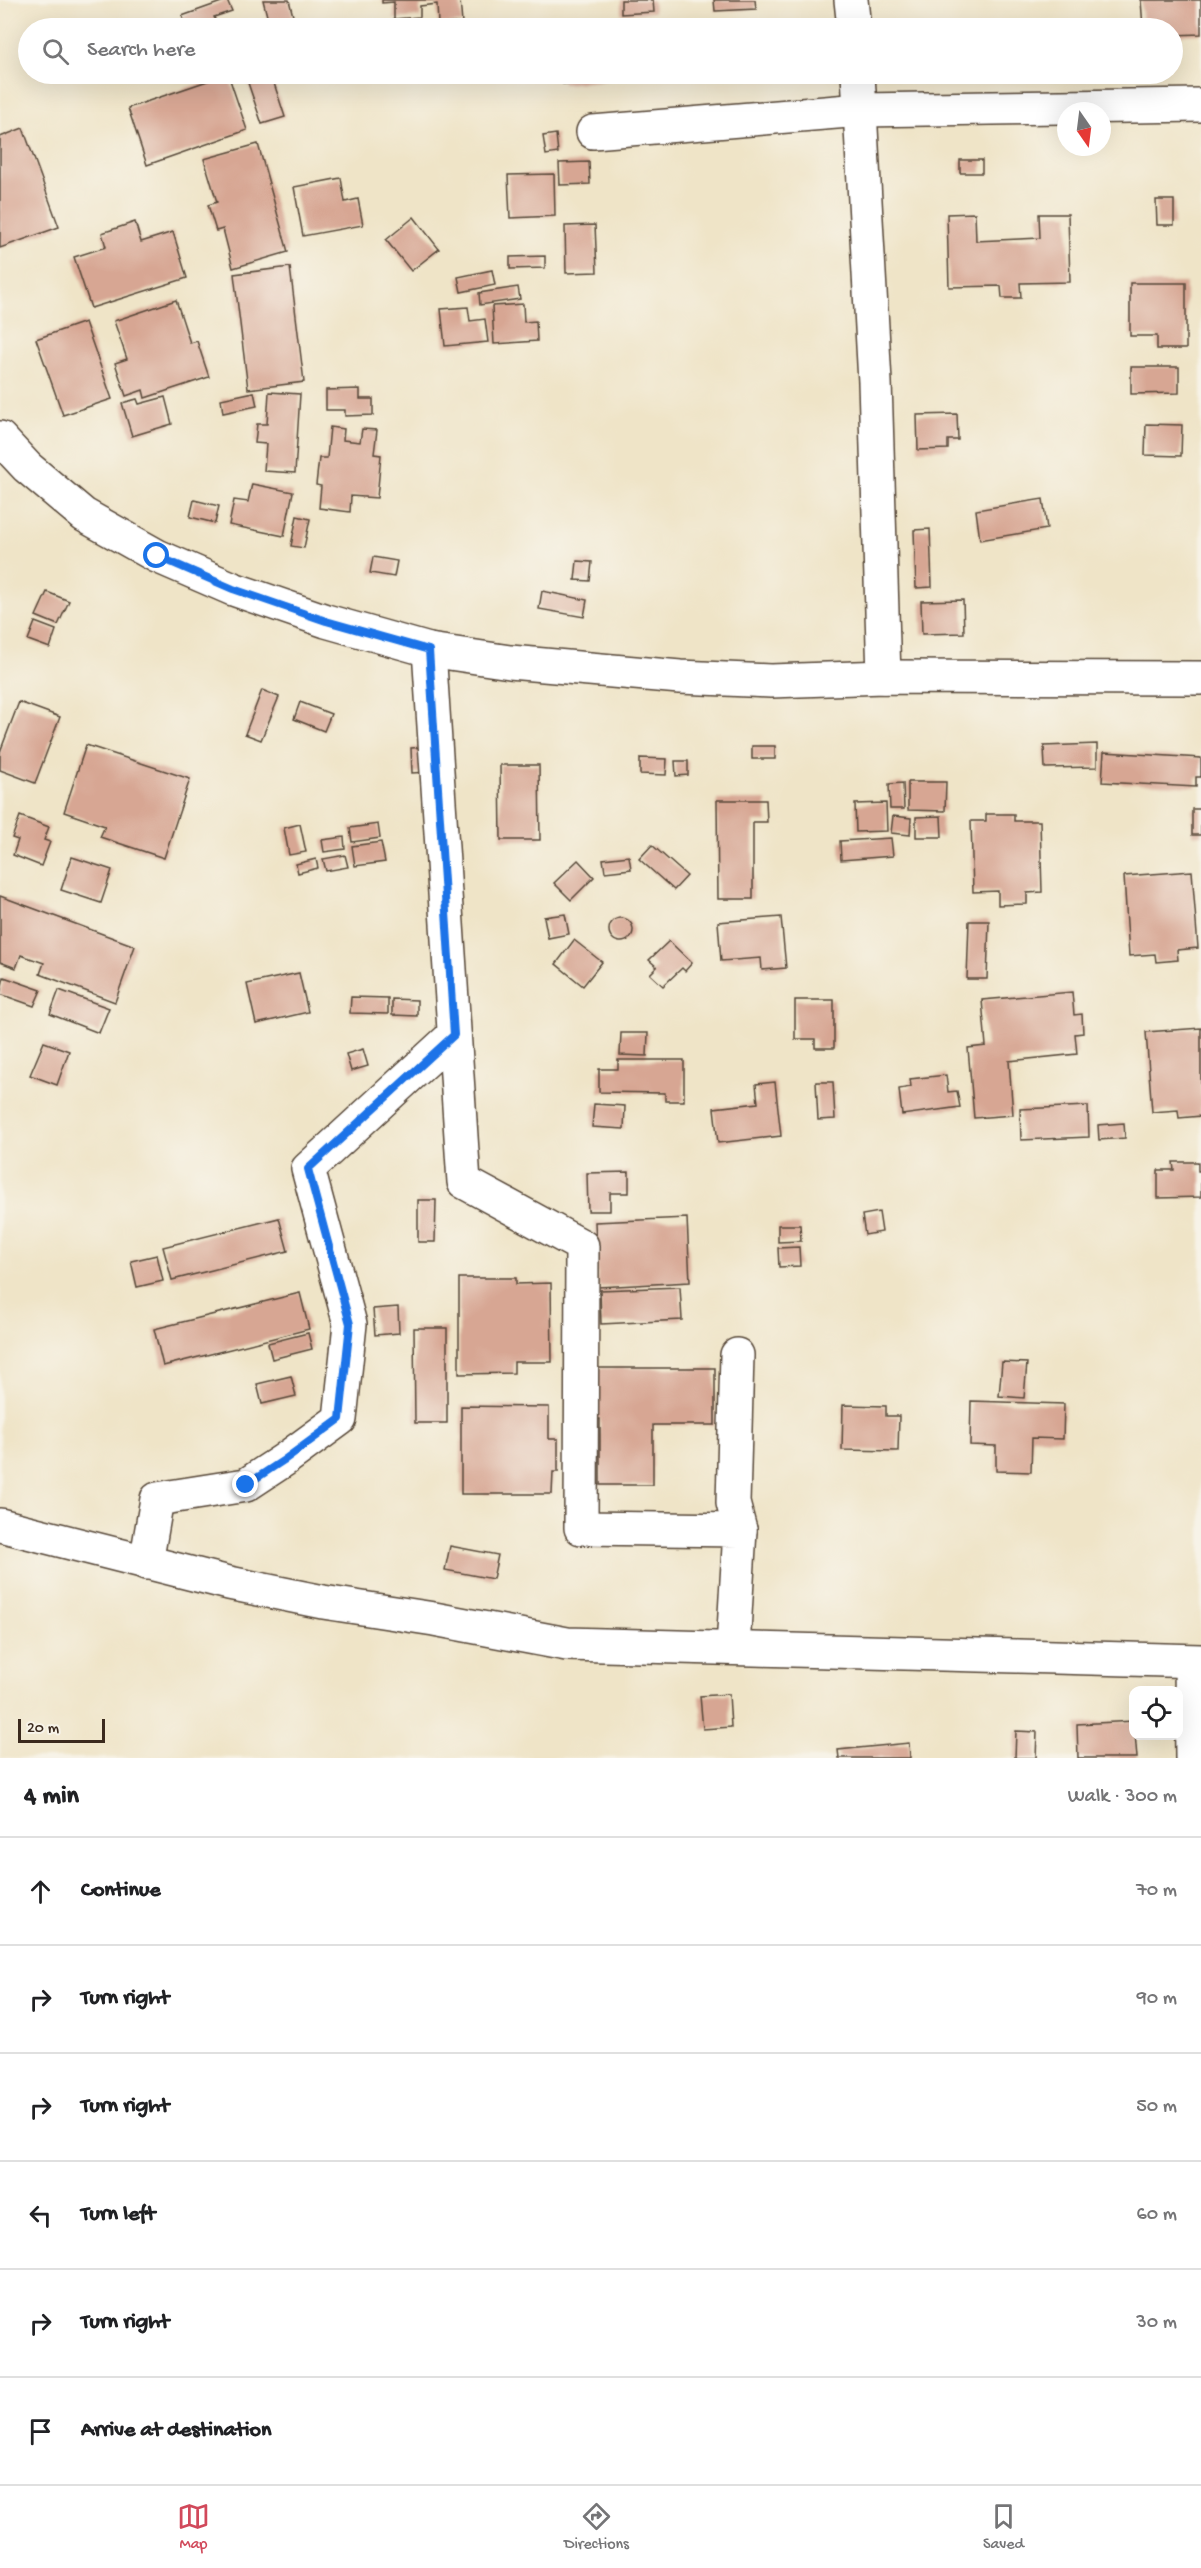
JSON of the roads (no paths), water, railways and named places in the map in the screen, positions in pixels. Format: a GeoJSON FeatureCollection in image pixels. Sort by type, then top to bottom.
{"type":"FeatureCollection","features":[{"type":"Feature","properties":{"kind":"street"},"geometry":{"type":"LineString","coordinates":[[851,0],[853,18]]}},
{"type":"Feature","properties":{"kind":"street"},"geometry":{"type":"LineString","coordinates":[[859,84],[875,382],[884,677]]}},
{"type":"Feature","properties":{"kind":"street"},"geometry":{"type":"LineString","coordinates":[[592,132],[861,110],[1201,105]]}},
{"type":"Feature","properties":{"kind":"street"},"geometry":{"type":"LineString","coordinates":[[0,438],[27,467],[84,514],[157,556],[233,589],[326,621],[429,650],[510,662],[680,677],[771,681],[884,677],[1201,678]]}},
{"type":"Feature","properties":{"kind":"street"},"geometry":{"type":"LineString","coordinates":[[429,650],[464,1182],[582,1246],[581,1528],[740,1530]]}},
{"type":"Feature","properties":{"kind":"street"},"geometry":{"type":"LineString","coordinates":[[146,1563],[157,1499],[246,1485],[340,1419],[350,1324],[308,1169],[454,1035]]}},
{"type":"Feature","properties":{"kind":"street"},"geometry":{"type":"LineString","coordinates":[[733,1648],[740,1530],[733,1503],[737,1355]]}},
{"type":"Feature","properties":{"kind":"street"},"geometry":{"type":"LineString","coordinates":[[0,1525],[229,1583],[323,1602],[434,1619],[567,1644],[1196,1662],[1192,1758]]}}]}
